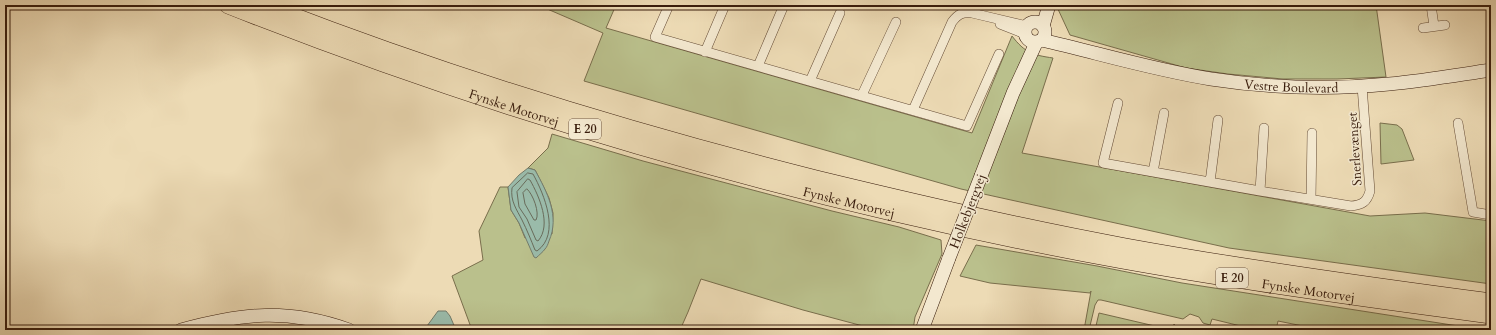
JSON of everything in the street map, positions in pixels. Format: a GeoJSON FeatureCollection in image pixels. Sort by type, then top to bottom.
{"type":"FeatureCollection","features":[{"type":"Feature","properties":{"kind":"highway","name":"Fynske Motorvej"},"geometry":{"type":"LineString","coordinates":[[228,5],[298,33],[465,91],[662,152],[781,184],[896,212],[1122,260],[1376,300],[1491,316]]}},
{"type":"Feature","properties":{"kind":"highway","name":"Fynske Motorvej"},"geometry":{"type":"LineString","coordinates":[[264,5],[386,50],[571,111],[741,160],[892,198],[1034,229],[1211,262],[1356,284],[1491,302]]}},
{"type":"Feature","properties":{"kind":"street"},"geometry":{"type":"LineString","coordinates":[[669,5],[655,37],[966,126],[999,54]]}},
{"type":"Feature","properties":{"kind":"street"},"geometry":{"type":"LineString","coordinates":[[705,52],[725,5]]}},
{"type":"Feature","properties":{"kind":"street"},"geometry":{"type":"LineString","coordinates":[[758,66],[784,5]]}},
{"type":"Feature","properties":{"kind":"street","name":"Holkebjergvej"},"geometry":{"type":"LineString","coordinates":[[922,330],[1035,32],[1042,5]]}},
{"type":"Feature","properties":{"kind":"street","name":"Holkebjergvej"},"geometry":{"type":"LineString","coordinates":[[1035,32],[1049,5]]}},
{"type":"Feature","properties":{"kind":"street"},"geometry":{"type":"LineString","coordinates":[[1430,5],[1434,26]]}},
{"type":"Feature","properties":{"kind":"street"},"geometry":{"type":"LineString","coordinates":[[914,110],[952,22],[958,15],[964,12],[1035,32]]}},
{"type":"Feature","properties":{"kind":"street"},"geometry":{"type":"LineString","coordinates":[[810,81],[840,13]]}},
{"type":"Feature","properties":{"kind":"street"},"geometry":{"type":"LineString","coordinates":[[862,96],[896,22]]}},
{"type":"Feature","properties":{"kind":"street"},"geometry":{"type":"LineString","coordinates":[[1423,28],[1445,25]]}},
{"type":"Feature","properties":{"kind":"street","name":"Vestre Boulevard"},"geometry":{"type":"LineString","coordinates":[[1035,32],[1094,52],[1176,73],[1240,83],[1287,87],[1327,88],[1362,86],[1491,70]]}},
{"type":"Feature","properties":{"kind":"street","name":"Snerlevænget"},"geometry":{"type":"LineString","coordinates":[[1118,103],[1103,162],[1260,191],[1359,206],[1368,198],[1370,191],[1362,86]]}},
{"type":"Feature","properties":{"kind":"street"},"geometry":{"type":"LineString","coordinates":[[1153,172],[1164,113]]}},
{"type":"Feature","properties":{"kind":"street"},"geometry":{"type":"LineString","coordinates":[[1210,182],[1218,120]]}},
{"type":"Feature","properties":{"kind":"street"},"geometry":{"type":"LineString","coordinates":[[1458,123],[1473,212],[1491,215]]}},
{"type":"Feature","properties":{"kind":"street"},"geometry":{"type":"LineString","coordinates":[[1260,191],[1264,128]]}},
{"type":"Feature","properties":{"kind":"street"},"geometry":{"type":"LineString","coordinates":[[1311,199],[1312,133]]}},
{"type":"Feature","properties":{"kind":"street"},"geometry":{"type":"LineString","coordinates":[[181,330],[230,318],[263,315],[320,321],[349,330]]}},
{"type":"Feature","properties":{"kind":"green space"},"geometry":{"type":"Polygon","coordinates":[[[538,5],[616,5],[606,28],[972,133],[1012,36],[1025,50],[1040,56],[1053,58],[1022,153],[1370,216],[1425,213],[1491,221],[1491,284],[1229,248],[961,189],[584,81],[603,33],[538,5]]]}},
{"type":"Feature","properties":{"kind":"green space"},"geometry":{"type":"Polygon","coordinates":[[[1058,5],[1376,5],[1386,77],[1283,79],[1228,74],[1186,68],[1070,35],[1057,7],[1058,5]]]}},
{"type":"Feature","properties":{"kind":"green space"},"geometry":{"type":"Polygon","coordinates":[[[1380,123],[1397,125],[1402,129],[1414,160],[1381,164],[1380,123]]]}},
{"type":"Feature","properties":{"kind":"green space"},"geometry":{"type":"Polygon","coordinates":[[[552,134],[643,161],[832,211],[899,227],[941,240],[942,254],[915,317],[913,330],[883,330],[863,326],[803,310],[701,279],[680,330],[472,330],[452,276],[483,260],[479,231],[500,187],[508,187],[511,210],[519,223],[525,238],[552,234],[553,213],[549,198],[535,170],[528,168],[548,148],[552,134]]]}},
{"type":"Feature","properties":{"kind":"green space"},"geometry":{"type":"Polygon","coordinates":[[[976,245],[1097,266],[1182,283],[1484,330],[1323,330],[1278,321],[1276,330],[1253,330],[1212,319],[1210,325],[1203,323],[1199,317],[1190,314],[1183,319],[1098,300],[1095,305],[1089,330],[1084,330],[1091,291],[1090,293],[990,283],[960,276],[976,245]]]}},
{"type":"Feature","properties":{"kind":"green space"},"geometry":{"type":"Polygon","coordinates":[[[1099,313],[1172,330],[1095,330],[1099,313]]]}},
{"type":"Feature","properties":{"kind":"green space"},"geometry":{"type":"Polygon","coordinates":[[[1174,324],[1179,330],[1172,330],[1174,324]]]}},
{"type":"Feature","properties":{"kind":"water"},"geometry":{"type":"Polygon","coordinates":[[[528,168],[535,170],[548,196],[553,213],[552,232],[548,243],[544,250],[536,258],[534,257],[519,223],[511,210],[508,187],[528,168]]]}},
{"type":"Feature","properties":{"kind":"water"},"geometry":{"type":"Polygon","coordinates":[[[438,311],[446,311],[450,316],[456,330],[427,330],[427,326],[438,311]]]}}]}
